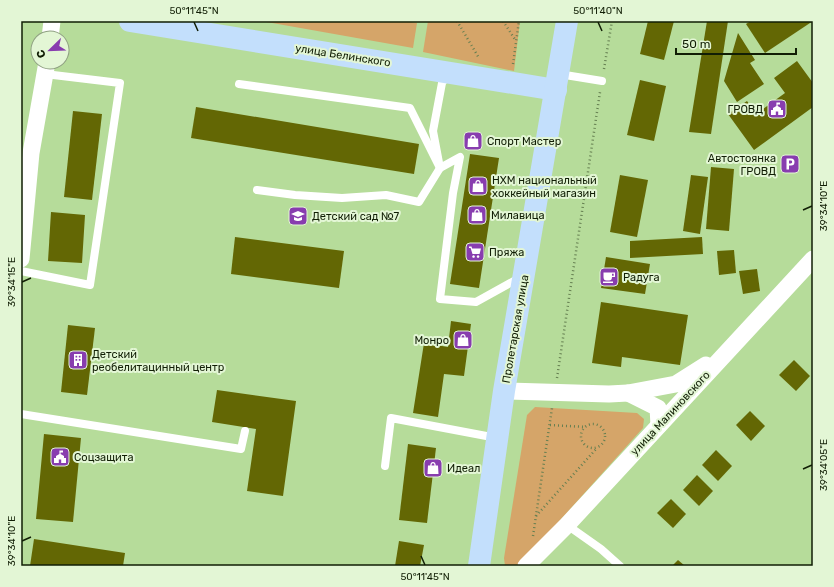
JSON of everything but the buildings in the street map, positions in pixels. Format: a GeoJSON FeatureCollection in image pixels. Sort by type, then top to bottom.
{"type":"FeatureCollection","features":[{"type":"Feature","properties":{"kind":"main road","name":"улица Белинского"},"geometry":{"type":"LineString","coordinates":[[134,21],[448,73],[558,82]]}},
{"type":"Feature","properties":{"kind":"main road","name":"Пролетарская улица"},"geometry":{"type":"LineString","coordinates":[[479,566],[504,391],[558,82],[567,21]]}},
{"type":"Feature","properties":{"kind":"street"},"geometry":{"type":"LineString","coordinates":[[21,259],[26,151],[46,70]]}},
{"type":"Feature","properties":{"kind":"street","name":"улица Малиновского"},"geometry":{"type":"LineString","coordinates":[[527,564],[567,525],[810,264]]}},
{"type":"Feature","properties":{"kind":"street"},"geometry":{"type":"LineString","coordinates":[[504,391],[628,393],[676,384],[737,343]]}},
{"type":"Feature","properties":{"kind":"street"},"geometry":{"type":"LineString","coordinates":[[628,393],[658,408],[659,425]]}},
{"type":"Feature","properties":{"kind":"lane"},"geometry":{"type":"LineString","coordinates":[[21,271],[90,285],[120,83],[56,70]]}},
{"type":"Feature","properties":{"kind":"lane"},"geometry":{"type":"LineString","coordinates":[[440,168],[432,131],[442,82],[448,73]]}},
{"type":"Feature","properties":{"kind":"lane"},"geometry":{"type":"LineString","coordinates":[[558,82],[602,81]]}},
{"type":"Feature","properties":{"kind":"lane"},"geometry":{"type":"LineString","coordinates":[[239,84],[410,108],[440,168]]}},
{"type":"Feature","properties":{"kind":"lane"},"geometry":{"type":"LineString","coordinates":[[257,190],[295,195],[342,198],[386,195],[419,202],[440,168],[460,157],[453,193],[440,299],[476,302],[525,275]]}},
{"type":"Feature","properties":{"kind":"lane"},"geometry":{"type":"LineString","coordinates":[[21,414],[241,449],[245,431]]}},
{"type":"Feature","properties":{"kind":"lane"},"geometry":{"type":"LineString","coordinates":[[385,466],[391,418],[498,438]]}},
{"type":"Feature","properties":{"kind":"lane"},"geometry":{"type":"LineString","coordinates":[[567,525],[601,549],[620,566]]}},
{"type":"Feature","properties":{"kind":"path"},"geometry":{"type":"LineString","coordinates":[[457,21],[480,61]]}},
{"type":"Feature","properties":{"kind":"path"},"geometry":{"type":"LineString","coordinates":[[459,25],[460,21]]}},
{"type":"Feature","properties":{"kind":"path"},"geometry":{"type":"LineString","coordinates":[[503,21],[516,41]]}},
{"type":"Feature","properties":{"kind":"path"},"geometry":{"type":"LineString","coordinates":[[512,72],[519,21]]}},
{"type":"Feature","properties":{"kind":"path"},"geometry":{"type":"LineString","coordinates":[[527,564],[536,517],[612,21]]}},
{"type":"Feature","properties":{"kind":"path"},"geometry":{"type":"LineString","coordinates":[[536,517],[597,448],[601,446],[605,439],[604,431],[596,425],[586,427],[550,425]]}},
{"type":"Feature","properties":{"kind":"path"},"geometry":{"type":"LineString","coordinates":[[586,427],[583,431],[582,440],[588,447],[597,448]]}},
{"type":"Feature","properties":{"kind":"shaded area"},"geometry":{"type":"Polygon","coordinates":[[[261,21],[405,21],[417,23],[413,48],[261,21]]]}},
{"type":"Feature","properties":{"kind":"shaded area"},"geometry":{"type":"Polygon","coordinates":[[[428,21],[520,21],[514,71],[423,52],[428,21]]]}},
{"type":"Feature","properties":{"kind":"shaded area"},"geometry":{"type":"Polygon","coordinates":[[[535,407],[637,413],[644,419],[643,428],[519,566],[505,566],[504,558],[527,415],[535,407]]]}},
{"type":"Feature","properties":{"kind":"place","name":"ГРОВД"},"geometry":{"type":"Point","coordinates":[777,109]}},
{"type":"Feature","properties":{"kind":"place","name":"Спорт Мастер"},"geometry":{"type":"Point","coordinates":[473,141]}},
{"type":"Feature","properties":{"kind":"place","name":"Автостоянка ГРОВД"},"geometry":{"type":"Point","coordinates":[790,164]}},
{"type":"Feature","properties":{"kind":"place","name":"НХМ национальный хоккейный магазин"},"geometry":{"type":"Point","coordinates":[478,186]}},
{"type":"Feature","properties":{"kind":"place","name":"Милавица"},"geometry":{"type":"Point","coordinates":[477,215]}},
{"type":"Feature","properties":{"kind":"place","name":"Детский сад №7"},"geometry":{"type":"Point","coordinates":[298,216]}},
{"type":"Feature","properties":{"kind":"place","name":"Пряжа"},"geometry":{"type":"Point","coordinates":[475,252]}},
{"type":"Feature","properties":{"kind":"place","name":"Радуга"},"geometry":{"type":"Point","coordinates":[609,277]}},
{"type":"Feature","properties":{"kind":"place","name":"Монро"},"geometry":{"type":"Point","coordinates":[463,340]}},
{"type":"Feature","properties":{"kind":"place","name":"Детский реобелитацинный центр"},"geometry":{"type":"Point","coordinates":[78,360]}},
{"type":"Feature","properties":{"kind":"place","name":"Соцзащита"},"geometry":{"type":"Point","coordinates":[60,457]}},
{"type":"Feature","properties":{"kind":"place","name":"Идеал"},"geometry":{"type":"Point","coordinates":[433,468]}}]}
